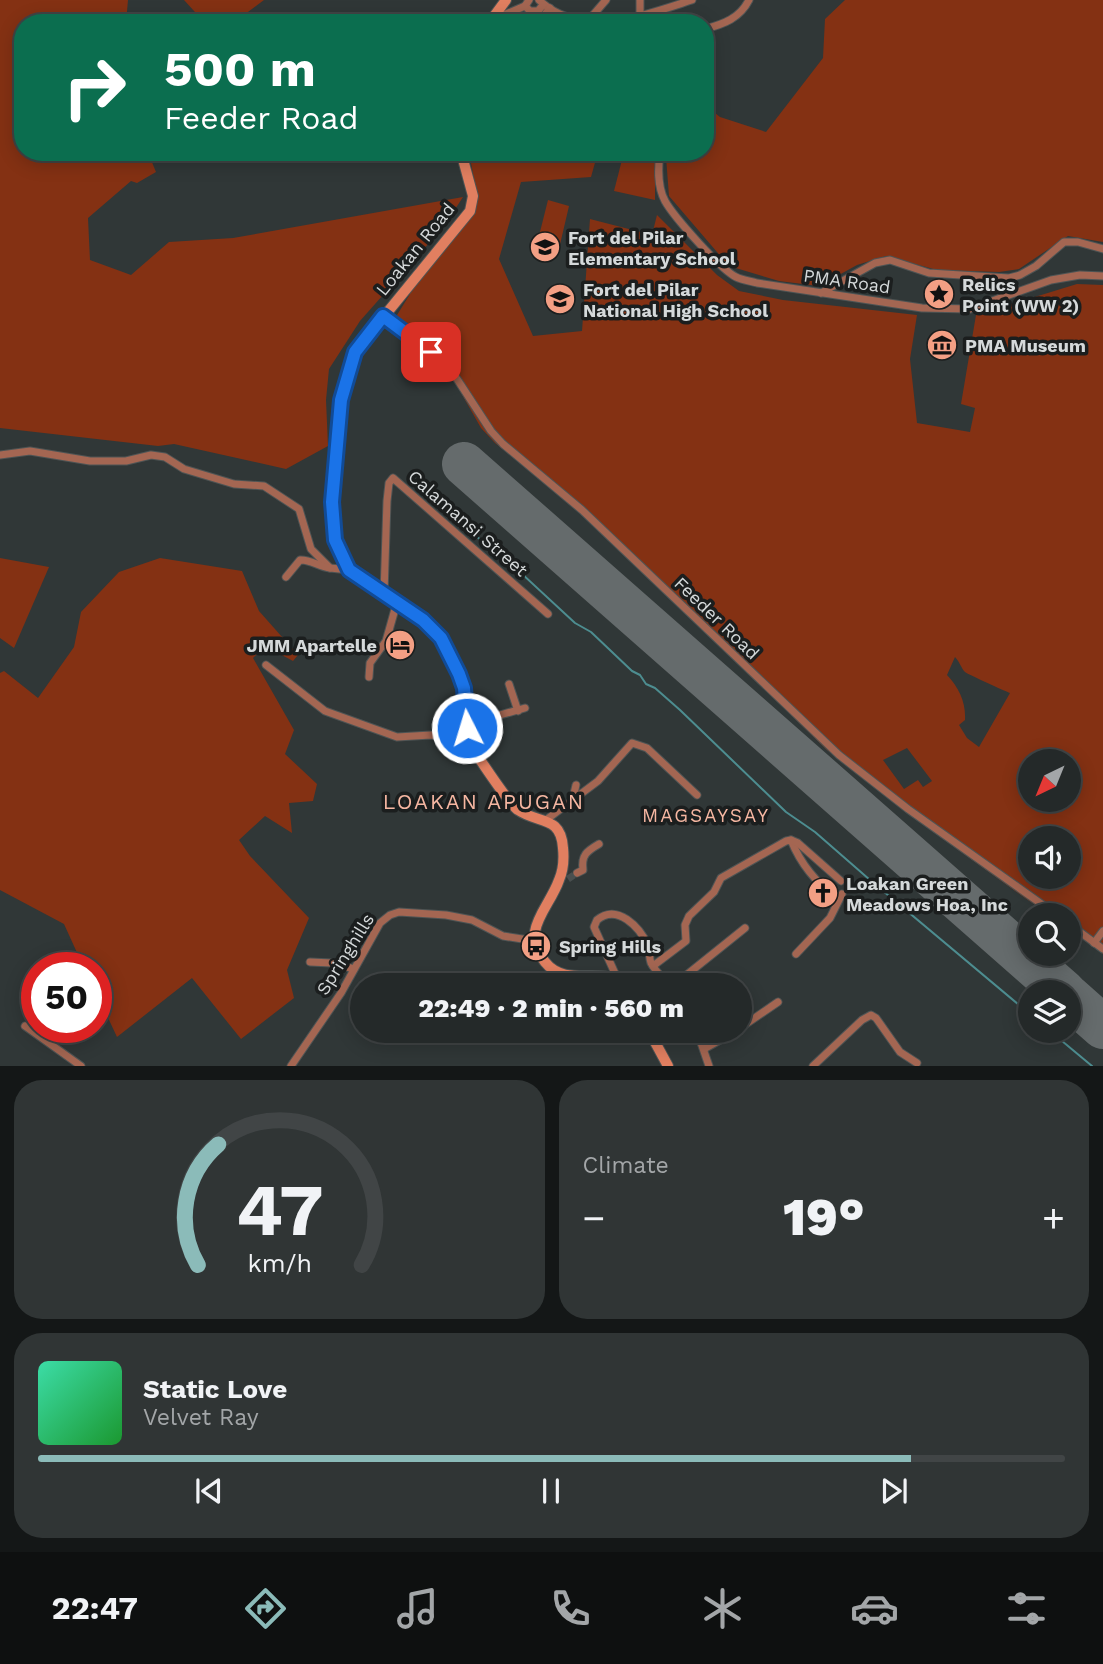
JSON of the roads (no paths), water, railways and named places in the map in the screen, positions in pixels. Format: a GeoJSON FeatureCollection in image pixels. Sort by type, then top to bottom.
{"type":"FeatureCollection","features":[{"type":"Feature","properties":{"kind":"main road"},"geometry":{"type":"LineString","coordinates":[[495,14],[506,0]]}},
{"type":"Feature","properties":{"kind":"main road","name":"Loakan Road"},"geometry":{"type":"LineString","coordinates":[[349,570],[335,540],[332,517],[341,400],[355,352],[470,211],[473,197],[463,161]]}},
{"type":"Feature","properties":{"kind":"main road"},"geometry":{"type":"LineString","coordinates":[[349,570],[423,620],[447,648],[464,688],[468,740],[512,803],[526,814],[546,820],[555,826],[561,835],[564,879],[542,910],[536,925],[535,941],[544,961],[559,973]]}},
{"type":"Feature","properties":{"kind":"main road"},"geometry":{"type":"LineString","coordinates":[[656,1043],[668,1066]]}},
{"type":"Feature","properties":{"kind":"street"},"geometry":{"type":"LineString","coordinates":[[594,14],[607,0]]}},
{"type":"Feature","properties":{"kind":"street"},"geometry":{"type":"LineString","coordinates":[[646,14],[692,0]]}},
{"type":"Feature","properties":{"kind":"street"},"geometry":{"type":"LineString","coordinates":[[714,26],[735,18],[749,0]]}},
{"type":"Feature","properties":{"kind":"street"},"geometry":{"type":"LineString","coordinates":[[504,14],[527,3],[530,11],[538,11],[544,4],[565,14]]}},
{"type":"Feature","properties":{"kind":"street","name":"PMA Road"},"geometry":{"type":"LineString","coordinates":[[660,161],[660,183],[664,199],[724,269],[736,277],[757,283],[922,308],[970,309],[1051,280],[1080,275],[1103,276]]}},
{"type":"Feature","properties":{"kind":"street"},"geometry":{"type":"LineString","coordinates":[[820,293],[874,263],[890,260],[929,273],[1009,278],[1036,265],[1063,243],[1078,242],[1103,249]]}},
{"type":"Feature","properties":{"kind":"street","name":"Feeder Road"},"geometry":{"type":"LineString","coordinates":[[383,316],[442,361],[503,444],[582,510],[839,755],[908,809],[1040,903]]}},
{"type":"Feature","properties":{"kind":"street"},"geometry":{"type":"LineString","coordinates":[[0,455],[30,451],[90,461],[114,461],[135,460],[151,455],[165,457],[184,469],[234,484],[260,485],[299,509],[311,549],[330,568]]}},
{"type":"Feature","properties":{"kind":"street","name":"Calamansi Street"},"geometry":{"type":"LineString","coordinates":[[384,594],[387,502],[389,483],[393,478],[548,614]]}},
{"type":"Feature","properties":{"kind":"street"},"geometry":{"type":"LineString","coordinates":[[286,577],[300,560],[306,559],[318,567],[349,570]]}},
{"type":"Feature","properties":{"kind":"street"},"geometry":{"type":"LineString","coordinates":[[369,677],[370,663],[386,640],[397,602]]}},
{"type":"Feature","properties":{"kind":"street"},"geometry":{"type":"LineString","coordinates":[[266,665],[325,712],[397,737],[431,736],[468,740]]}},
{"type":"Feature","properties":{"kind":"street"},"geometry":{"type":"LineString","coordinates":[[468,724],[522,710],[509,684]]}},
{"type":"Feature","properties":{"kind":"street"},"geometry":{"type":"LineString","coordinates":[[546,820],[598,781],[632,743],[647,748],[697,795]]}},
{"type":"Feature","properties":{"kind":"street"},"geometry":{"type":"LineString","coordinates":[[572,799],[576,785]]}},
{"type":"Feature","properties":{"kind":"street"},"geometry":{"type":"LineString","coordinates":[[791,840],[798,843],[841,881]]}},
{"type":"Feature","properties":{"kind":"street"},"geometry":{"type":"LineString","coordinates":[[791,840],[810,874],[824,889],[840,896],[830,918],[796,954]]}},
{"type":"Feature","properties":{"kind":"street"},"geometry":{"type":"LineString","coordinates":[[653,966],[686,941],[685,925],[689,915],[714,892],[721,878],[791,840]]}},
{"type":"Feature","properties":{"kind":"street"},"geometry":{"type":"LineString","coordinates":[[576,873],[583,870],[582,857],[599,844]]}},
{"type":"Feature","properties":{"kind":"street","name":"Springhills"},"geometry":{"type":"LineString","coordinates":[[291,1066],[341,993],[380,923],[390,915],[399,912],[465,918],[503,936],[535,941]]}},
{"type":"Feature","properties":{"kind":"street"},"geometry":{"type":"LineString","coordinates":[[616,973],[594,927],[597,920],[606,914],[618,915],[636,926],[648,947],[653,966],[659,973]]}},
{"type":"Feature","properties":{"kind":"street"},"geometry":{"type":"LineString","coordinates":[[689,973],[745,928]]}},
{"type":"Feature","properties":{"kind":"street"},"geometry":{"type":"LineString","coordinates":[[1094,943],[1103,931]]}},
{"type":"Feature","properties":{"kind":"street"},"geometry":{"type":"LineString","coordinates":[[1081,933],[1103,949]]}},
{"type":"Feature","properties":{"kind":"street"},"geometry":{"type":"LineString","coordinates":[[310,962],[332,962],[354,969]]}},
{"type":"Feature","properties":{"kind":"street"},"geometry":{"type":"LineString","coordinates":[[752,1020],[778,1002]]}},
{"type":"Feature","properties":{"kind":"street"},"geometry":{"type":"LineString","coordinates":[[813,1066],[862,1020],[871,1015],[900,1052],[918,1063]]}},
{"type":"Feature","properties":{"kind":"street"},"geometry":{"type":"LineString","coordinates":[[49,1043],[81,1066]]}},
{"type":"Feature","properties":{"kind":"street"},"geometry":{"type":"LineString","coordinates":[[702,1043],[709,1066]]}},
{"type":"Feature","properties":{"kind":"street"},"geometry":{"type":"LineString","coordinates":[[704,1049],[715,1043]]}},
{"type":"Feature","properties":{"kind":"waterway"},"geometry":{"type":"LineString","coordinates":[[436,505],[508,561],[575,623],[591,632],[632,671],[640,675],[646,684],[655,688],[786,812],[815,832],[1018,1004]]}},
{"type":"Feature","properties":{"kind":"waterway"},"geometry":{"type":"LineString","coordinates":[[1064,1043],[1092,1066]]}},
{"type":"Feature","properties":{"kind":"tunnel"},"geometry":{"type":"LineString","coordinates":[[568,879],[577,873]]}},
{"type":"Feature","properties":{"kind":"place","name":"Fort del Pilar Elementary School"},"geometry":{"type":"Point","coordinates":[545,247]}},
{"type":"Feature","properties":{"kind":"place","name":"Relics Point (WW 2)"},"geometry":{"type":"Point","coordinates":[939,294]}},
{"type":"Feature","properties":{"kind":"place","name":"Fort del Pilar National High School"},"geometry":{"type":"Point","coordinates":[560,299]}},
{"type":"Feature","properties":{"kind":"place","name":"PMA Museum"},"geometry":{"type":"Point","coordinates":[942,345]}},
{"type":"Feature","properties":{"kind":"place","name":"JMM Apartelle"},"geometry":{"type":"Point","coordinates":[400,645]}},
{"type":"Feature","properties":{"kind":"place","name":"Loakan Green Meadows Hoa, Inc"},"geometry":{"type":"Point","coordinates":[823,893]}},
{"type":"Feature","properties":{"kind":"place","name":"Spring Hills"},"geometry":{"type":"Point","coordinates":[536,946]}},
{"type":"Feature","properties":{"kind":"district","name":"LOAKAN APUGAN"},"geometry":{"type":"Point","coordinates":[484,801]}},
{"type":"Feature","properties":{"kind":"district","name":"MAGSAYSAY"},"geometry":{"type":"Point","coordinates":[706,815]}}]}
